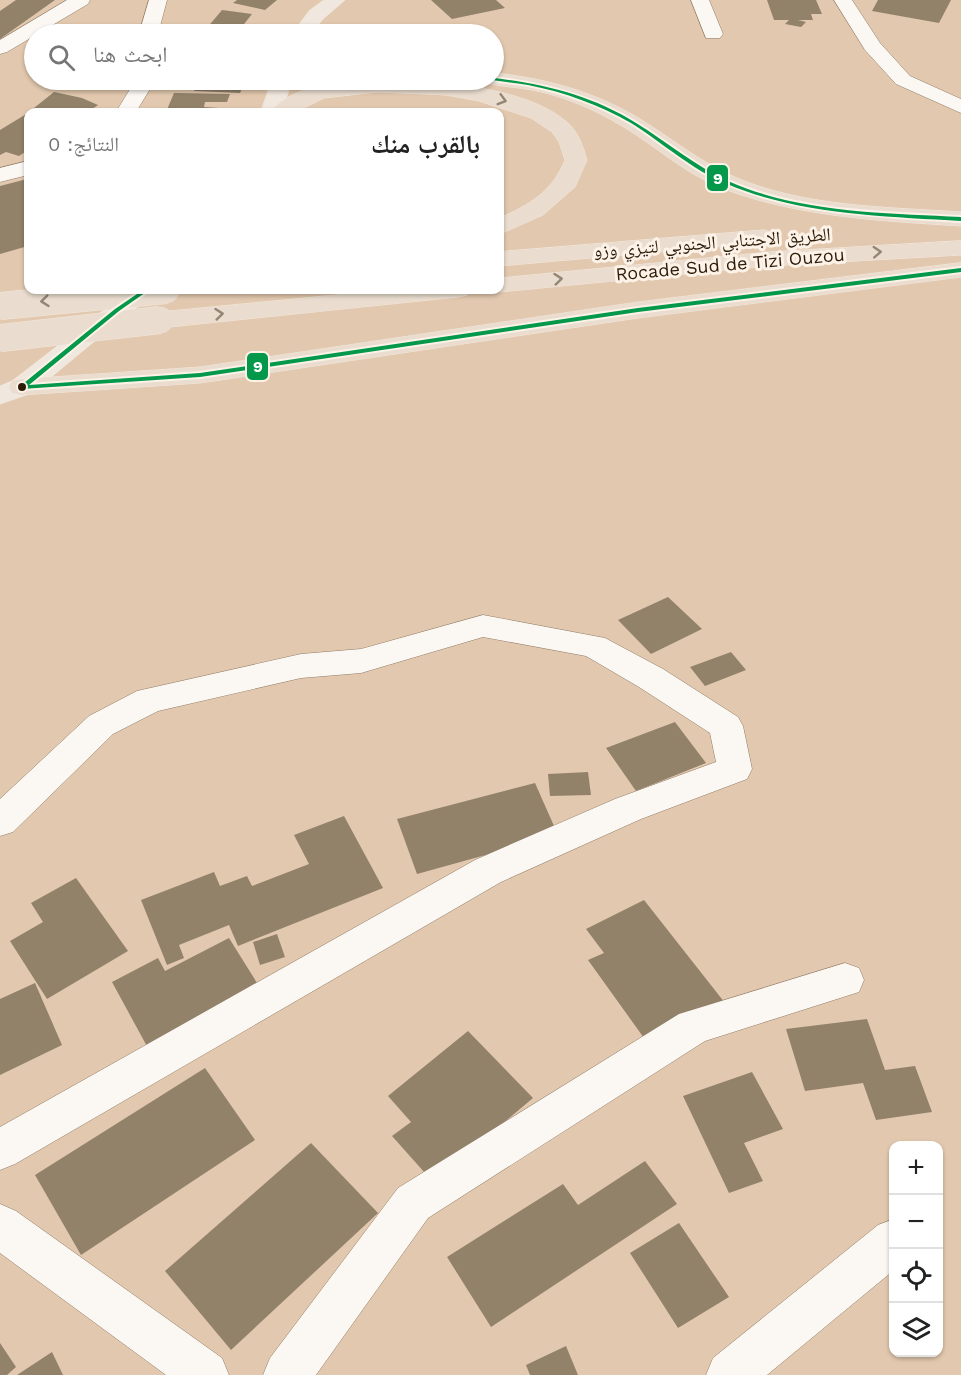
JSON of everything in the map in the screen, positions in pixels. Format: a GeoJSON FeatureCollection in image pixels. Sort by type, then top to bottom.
{"type":"FeatureCollection","features":[{"type":"Feature","properties":{"kind":"highway"},"geometry":{"type":"LineString","coordinates":[[504,80],[527,81],[593,101],[631,122],[703,171],[739,186],[822,206],[891,215],[961,219]]}},
{"type":"Feature","properties":{"kind":"highway"},"geometry":{"type":"LineString","coordinates":[[289,108],[306,98],[333,90]]}},
{"type":"Feature","properties":{"kind":"highway"},"geometry":{"type":"LineString","coordinates":[[438,90],[489,96],[527,107],[561,127],[571,143],[576,160],[567,182],[535,210],[504,225]]}},
{"type":"Feature","properties":{"kind":"highway","name":"الطريق الاجتنابي الجنوبي لتيزي وزو"},"geometry":{"type":"LineString","coordinates":[[835,232],[961,226]]}},
{"type":"Feature","properties":{"kind":"highway","name":"الطريق الاجتنابي الجنوبي لتيزي وزو"},"geometry":{"type":"LineString","coordinates":[[504,259],[788,235]]}},
{"type":"Feature","properties":{"kind":"highway","name":"Rocade Sud de Tizi Ouzou"},"geometry":{"type":"LineString","coordinates":[[504,285],[769,259],[961,248]]}},
{"type":"Feature","properties":{"kind":"highway"},"geometry":{"type":"LineString","coordinates":[[11,392],[200,375],[638,310],[961,270]]}},
{"type":"Feature","properties":{"kind":"highway"},"geometry":{"type":"LineString","coordinates":[[0,306],[124,294]]}},
{"type":"Feature","properties":{"kind":"highway"},"geometry":{"type":"LineString","coordinates":[[0,338],[418,294]]}},
{"type":"Feature","properties":{"kind":"main road"},"geometry":{"type":"LineString","coordinates":[[308,24],[316,15],[336,0]]}},
{"type":"Feature","properties":{"kind":"main road"},"geometry":{"type":"LineString","coordinates":[[273,108],[279,90]]}},
{"type":"Feature","properties":{"kind":"main road"},"geometry":{"type":"LineString","coordinates":[[11,392],[140,294]]}},
{"type":"Feature","properties":{"kind":"street"},"geometry":{"type":"LineString","coordinates":[[40,24],[81,0]]}},
{"type":"Feature","properties":{"kind":"street"},"geometry":{"type":"LineString","coordinates":[[152,24],[158,0]]}},
{"type":"Feature","properties":{"kind":"street"},"geometry":{"type":"LineString","coordinates":[[700,0],[713,34]]}},
{"type":"Feature","properties":{"kind":"street"},"geometry":{"type":"LineString","coordinates":[[843,0],[872,46],[903,80],[961,107]]}},
{"type":"Feature","properties":{"kind":"street"},"geometry":{"type":"LineString","coordinates":[[0,48],[24,34]]}},
{"type":"Feature","properties":{"kind":"street"},"geometry":{"type":"LineString","coordinates":[[128,108],[139,90]]}},
{"type":"Feature","properties":{"kind":"street"},"geometry":{"type":"LineString","coordinates":[[0,176],[24,169]]}},
{"type":"Feature","properties":{"kind":"street"},"geometry":{"type":"LineString","coordinates":[[0,822],[101,725],[149,700],[301,666],[361,661],[483,626],[594,646],[604,651],[726,726],[735,769],[628,809],[488,871],[0,1150]]}},
{"type":"Feature","properties":{"kind":"street"},"geometry":{"type":"LineString","coordinates":[[287,1375],[413,1203],[693,1027],[845,980]]}},
{"type":"Feature","properties":{"kind":"street"},"geometry":{"type":"LineString","coordinates":[[0,1226],[206,1375]]}},
{"type":"Feature","properties":{"kind":"street"},"geometry":{"type":"LineString","coordinates":[[730,1375],[889,1245]]}},
{"type":"Feature","properties":{"kind":"building"},"geometry":{"type":"Polygon","coordinates":[[[16,0],[55,0],[0,39],[0,11],[16,0]]]}},
{"type":"Feature","properties":{"kind":"building"},"geometry":{"type":"Polygon","coordinates":[[[237,0],[277,0],[265,10],[233,3],[237,0]]]}},
{"type":"Feature","properties":{"kind":"building"},"geometry":{"type":"Polygon","coordinates":[[[431,0],[496,0],[505,8],[452,19],[431,0]]]}},
{"type":"Feature","properties":{"kind":"building"},"geometry":{"type":"Polygon","coordinates":[[[767,0],[816,0],[822,14],[811,14],[813,20],[798,20],[806,22],[801,27],[785,24],[789,20],[774,20],[767,0]]]}},
{"type":"Feature","properties":{"kind":"building"},"geometry":{"type":"Polygon","coordinates":[[[878,0],[951,0],[939,23],[872,11],[878,0]]]}},
{"type":"Feature","properties":{"kind":"building"},"geometry":{"type":"Polygon","coordinates":[[[222,10],[252,14],[244,24],[210,24],[222,10]]]}},
{"type":"Feature","properties":{"kind":"building"},"geometry":{"type":"Polygon","coordinates":[[[194,90],[241,90],[240,93],[194,90]]]}},
{"type":"Feature","properties":{"kind":"building"},"geometry":{"type":"Polygon","coordinates":[[[54,92],[82,98],[98,105],[94,108],[34,108],[54,92]]]}},
{"type":"Feature","properties":{"kind":"building"},"geometry":{"type":"Polygon","coordinates":[[[174,93],[230,94],[227,102],[205,102],[204,107],[219,108],[168,108],[174,93]]]}},
{"type":"Feature","properties":{"kind":"building"},"geometry":{"type":"Polygon","coordinates":[[[24,115],[24,153],[19,156],[6,152],[0,155],[0,130],[24,115]]]}},
{"type":"Feature","properties":{"kind":"building"},"geometry":{"type":"Polygon","coordinates":[[[24,180],[24,247],[0,254],[0,186],[24,180]]]}},
{"type":"Feature","properties":{"kind":"building"},"geometry":{"type":"Polygon","coordinates":[[[668,597],[702,629],[651,654],[618,620],[668,597]]]}},
{"type":"Feature","properties":{"kind":"building"},"geometry":{"type":"Polygon","coordinates":[[[731,652],[746,670],[705,686],[690,667],[731,652]]]}},
{"type":"Feature","properties":{"kind":"building"},"geometry":{"type":"Polygon","coordinates":[[[675,722],[706,763],[636,791],[606,748],[675,722]]]}},
{"type":"Feature","properties":{"kind":"building"},"geometry":{"type":"Polygon","coordinates":[[[588,772],[591,795],[550,796],[548,774],[588,772]]]}},
{"type":"Feature","properties":{"kind":"building"},"geometry":{"type":"Polygon","coordinates":[[[535,783],[558,835],[417,874],[397,819],[535,783]]]}},
{"type":"Feature","properties":{"kind":"building"},"geometry":{"type":"Polygon","coordinates":[[[344,816],[383,888],[238,946],[229,925],[179,945],[184,958],[167,965],[141,900],[214,872],[220,886],[247,876],[252,886],[309,864],[294,835],[344,816]]]}},
{"type":"Feature","properties":{"kind":"building"},"geometry":{"type":"Polygon","coordinates":[[[76,878],[128,951],[47,999],[10,941],[43,922],[31,903],[76,878]]]}},
{"type":"Feature","properties":{"kind":"building"},"geometry":{"type":"Polygon","coordinates":[[[644,900],[725,1003],[649,1045],[588,960],[604,953],[586,929],[644,900]]]}},
{"type":"Feature","properties":{"kind":"building"},"geometry":{"type":"Polygon","coordinates":[[[277,934],[285,957],[260,965],[253,942],[277,934]]]}},
{"type":"Feature","properties":{"kind":"building"},"geometry":{"type":"Polygon","coordinates":[[[229,938],[262,991],[149,1050],[112,982],[158,958],[165,971],[229,938]]]}},
{"type":"Feature","properties":{"kind":"building"},"geometry":{"type":"Polygon","coordinates":[[[35,983],[62,1045],[0,1075],[0,999],[35,983]]]}},
{"type":"Feature","properties":{"kind":"building"},"geometry":{"type":"Polygon","coordinates":[[[867,1019],[885,1070],[915,1066],[932,1112],[876,1120],[863,1083],[805,1091],[786,1029],[867,1019]]]}},
{"type":"Feature","properties":{"kind":"building"},"geometry":{"type":"Polygon","coordinates":[[[468,1031],[533,1098],[433,1182],[392,1136],[411,1122],[388,1096],[468,1031]]]}},
{"type":"Feature","properties":{"kind":"building"},"geometry":{"type":"Polygon","coordinates":[[[205,1068],[255,1140],[81,1255],[35,1175],[205,1068]]]}},
{"type":"Feature","properties":{"kind":"building"},"geometry":{"type":"Polygon","coordinates":[[[752,1072],[783,1129],[744,1143],[763,1181],[729,1193],[683,1096],[752,1072]]]}},
{"type":"Feature","properties":{"kind":"building"},"geometry":{"type":"Polygon","coordinates":[[[311,1143],[378,1213],[231,1350],[165,1271],[311,1143]]]}},
{"type":"Feature","properties":{"kind":"building"},"geometry":{"type":"Polygon","coordinates":[[[645,1161],[677,1204],[491,1327],[447,1257],[563,1184],[578,1205],[645,1161]]]}},
{"type":"Feature","properties":{"kind":"building"},"geometry":{"type":"Polygon","coordinates":[[[679,1223],[729,1297],[678,1328],[630,1253],[679,1223]]]}},
{"type":"Feature","properties":{"kind":"building"},"geometry":{"type":"Polygon","coordinates":[[[0,1343],[16,1367],[7,1375],[0,1375],[0,1343]]]}},
{"type":"Feature","properties":{"kind":"building"},"geometry":{"type":"Polygon","coordinates":[[[566,1346],[578,1375],[530,1375],[526,1365],[566,1346]]]}},
{"type":"Feature","properties":{"kind":"building"},"geometry":{"type":"Polygon","coordinates":[[[52,1352],[63,1375],[17,1375],[52,1352]]]}},
{"type":"Feature","properties":{"kind":"transit line","name":"9"},"geometry":{"type":"LineString","coordinates":[[504,80],[548,88],[599,105],[632,122],[715,177],[755,193],[783,201],[842,210],[961,219]]}},
{"type":"Feature","properties":{"kind":"transit line","name":"9"},"geometry":{"type":"LineString","coordinates":[[22,387],[200,375],[638,310],[961,270]]}},
{"type":"Feature","properties":{"kind":"transit line","name":"9"},"geometry":{"type":"LineString","coordinates":[[22,387],[140,294]]}}]}
